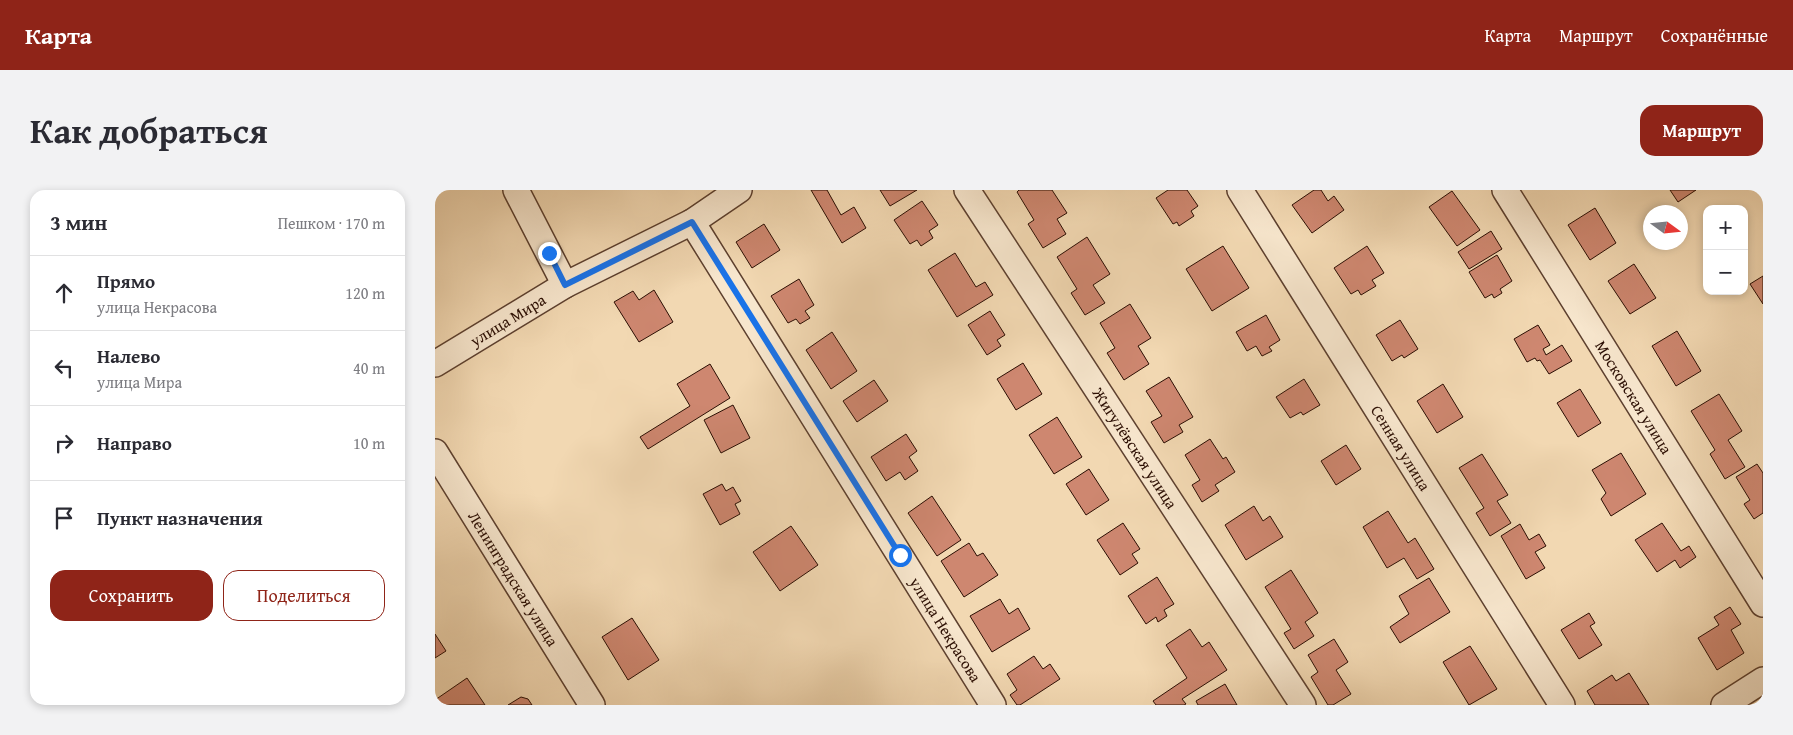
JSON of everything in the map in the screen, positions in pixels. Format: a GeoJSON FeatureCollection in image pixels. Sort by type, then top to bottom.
{"type":"FeatureCollection","features":[{"type":"Feature","properties":{"kind":"street"},"geometry":{"type":"LineString","coordinates":[[516,190],[565,285]]}},
{"type":"Feature","properties":{"kind":"street","name":"улица Мира"},"geometry":{"type":"LineString","coordinates":[[437,360],[565,285],[692,222],[739,190]]}},
{"type":"Feature","properties":{"kind":"street","name":"Жигулёвская улица"},"geometry":{"type":"LineString","coordinates":[[967,190],[1303,705]]}},
{"type":"Feature","properties":{"kind":"street","name":"Сенная улица"},"geometry":{"type":"LineString","coordinates":[[1240,190],[1562,705]]}},
{"type":"Feature","properties":{"kind":"street","name":"Московская улица"},"geometry":{"type":"LineString","coordinates":[[1505,190],[1763,604]]}},
{"type":"Feature","properties":{"kind":"street","name":"улица Некрасова"},"geometry":{"type":"LineString","coordinates":[[692,222],[993,705]]}},
{"type":"Feature","properties":{"kind":"street","name":"Ленинградская улица"},"geometry":{"type":"LineString","coordinates":[[435,452],[592,705]]}},
{"type":"Feature","properties":{"kind":"street"},"geometry":{"type":"LineString","coordinates":[[1724,705],[1763,680]]}},
{"type":"Feature","properties":{"kind":"building"},"geometry":{"type":"Polygon","coordinates":[[[811,190],[827,190],[841,215],[854,207],[866,228],[842,243],[811,190]]]}},
{"type":"Feature","properties":{"kind":"building"},"geometry":{"type":"Polygon","coordinates":[[[880,190],[917,190],[890,206],[880,190]]]}},
{"type":"Feature","properties":{"kind":"building"},"geometry":{"type":"Polygon","coordinates":[[[1019,190],[1052,190],[1067,213],[1057,219],[1066,234],[1043,248],[1028,224],[1034,220],[1017,192],[1019,190]]]}},
{"type":"Feature","properties":{"kind":"building"},"geometry":{"type":"Polygon","coordinates":[[[1168,190],[1187,190],[1198,206],[1191,211],[1194,216],[1179,226],[1177,222],[1173,224],[1156,198],[1168,190]]]}},
{"type":"Feature","properties":{"kind":"building"},"geometry":{"type":"Polygon","coordinates":[[[1314,190],[1321,190],[1328,201],[1334,196],[1344,210],[1312,233],[1292,205],[1314,190]]]}},
{"type":"Feature","properties":{"kind":"building"},"geometry":{"type":"Polygon","coordinates":[[[1670,190],[1696,190],[1678,202],[1670,190]]]}},
{"type":"Feature","properties":{"kind":"building"},"geometry":{"type":"Polygon","coordinates":[[[1452,191],[1480,230],[1457,246],[1429,207],[1452,191]]]}},
{"type":"Feature","properties":{"kind":"building"},"geometry":{"type":"Polygon","coordinates":[[[922,201],[938,225],[929,231],[933,238],[921,246],[917,240],[910,244],[894,220],[922,201]]]}},
{"type":"Feature","properties":{"kind":"building"},"geometry":{"type":"Polygon","coordinates":[[[1595,208],[1616,243],[1590,260],[1568,225],[1595,208]]]}},
{"type":"Feature","properties":{"kind":"building"},"geometry":{"type":"Polygon","coordinates":[[[764,224],[780,250],[752,268],[736,242],[764,224]]]}},
{"type":"Feature","properties":{"kind":"building"},"geometry":{"type":"Polygon","coordinates":[[[1491,231],[1502,249],[1469,269],[1458,252],[1491,231]]]}},
{"type":"Feature","properties":{"kind":"building"},"geometry":{"type":"Polygon","coordinates":[[[1087,237],[1110,274],[1093,285],[1105,303],[1085,315],[1071,293],[1077,289],[1057,257],[1087,237]]]}},
{"type":"Feature","properties":{"kind":"building"},"geometry":{"type":"Polygon","coordinates":[[[1223,246],[1249,288],[1212,311],[1186,269],[1223,246]]]}},
{"type":"Feature","properties":{"kind":"building"},"geometry":{"type":"Polygon","coordinates":[[[1367,246],[1384,273],[1372,280],[1376,286],[1361,295],[1358,290],[1351,294],[1334,268],[1367,246]]]}},
{"type":"Feature","properties":{"kind":"building"},"geometry":{"type":"Polygon","coordinates":[[[955,253],[976,287],[985,282],[993,295],[957,317],[928,270],[955,253]]]}},
{"type":"Feature","properties":{"kind":"building"},"geometry":{"type":"Polygon","coordinates":[[[1497,255],[1512,281],[1500,289],[1502,293],[1494,298],[1492,294],[1485,298],[1469,272],[1497,255]]]}},
{"type":"Feature","properties":{"kind":"building"},"geometry":{"type":"Polygon","coordinates":[[[1634,264],[1656,298],[1630,314],[1608,281],[1634,264]]]}},
{"type":"Feature","properties":{"kind":"building"},"geometry":{"type":"Polygon","coordinates":[[[1763,276],[1763,304],[1750,284],[1763,276]]]}},
{"type":"Feature","properties":{"kind":"building"},"geometry":{"type":"Polygon","coordinates":[[[799,279],[814,305],[805,311],[810,318],[800,324],[796,319],[788,323],[771,296],[799,279]]]}},
{"type":"Feature","properties":{"kind":"building"},"geometry":{"type":"Polygon","coordinates":[[[654,290],[673,322],[639,342],[614,302],[633,291],[639,300],[654,290]]]}},
{"type":"Feature","properties":{"kind":"building"},"geometry":{"type":"Polygon","coordinates":[[[1130,304],[1151,338],[1138,346],[1149,364],[1124,380],[1107,353],[1115,348],[1100,323],[1130,304]]]}},
{"type":"Feature","properties":{"kind":"building"},"geometry":{"type":"Polygon","coordinates":[[[990,311],[1005,335],[997,340],[1001,346],[987,355],[968,325],[990,311]]]}},
{"type":"Feature","properties":{"kind":"building"},"geometry":{"type":"Polygon","coordinates":[[[1266,315],[1280,340],[1269,347],[1272,351],[1262,356],[1256,346],[1247,351],[1236,332],[1266,315]]]}},
{"type":"Feature","properties":{"kind":"building"},"geometry":{"type":"Polygon","coordinates":[[[1400,320],[1418,349],[1404,358],[1402,355],[1392,361],[1376,335],[1400,320]]]}},
{"type":"Feature","properties":{"kind":"building"},"geometry":{"type":"Polygon","coordinates":[[[1538,325],[1550,345],[1543,349],[1546,355],[1562,345],[1572,361],[1549,374],[1540,360],[1537,361],[1535,358],[1527,362],[1514,339],[1538,325]]]}},
{"type":"Feature","properties":{"kind":"building"},"geometry":{"type":"Polygon","coordinates":[[[1677,331],[1701,371],[1676,386],[1652,346],[1677,331]]]}},
{"type":"Feature","properties":{"kind":"building"},"geometry":{"type":"Polygon","coordinates":[[[832,332],[857,371],[831,389],[806,350],[832,332]]]}},
{"type":"Feature","properties":{"kind":"building"},"geometry":{"type":"Polygon","coordinates":[[[1023,363],[1042,394],[1016,410],[997,379],[1023,363]]]}},
{"type":"Feature","properties":{"kind":"building"},"geometry":{"type":"Polygon","coordinates":[[[710,364],[730,398],[648,449],[640,437],[690,406],[677,384],[710,364]]]}},
{"type":"Feature","properties":{"kind":"building"},"geometry":{"type":"Polygon","coordinates":[[[1169,377],[1193,417],[1179,425],[1183,432],[1164,443],[1151,422],[1162,416],[1146,391],[1169,377]]]}},
{"type":"Feature","properties":{"kind":"building"},"geometry":{"type":"Polygon","coordinates":[[[1304,379],[1320,405],[1303,415],[1301,412],[1290,418],[1276,397],[1304,379]]]}},
{"type":"Feature","properties":{"kind":"building"},"geometry":{"type":"Polygon","coordinates":[[[874,380],[888,401],[857,422],[843,401],[874,380]]]}},
{"type":"Feature","properties":{"kind":"building"},"geometry":{"type":"Polygon","coordinates":[[[1443,384],[1463,417],[1437,433],[1417,401],[1443,384]]]}},
{"type":"Feature","properties":{"kind":"building"},"geometry":{"type":"Polygon","coordinates":[[[1580,389],[1601,423],[1578,437],[1557,403],[1580,389]]]}},
{"type":"Feature","properties":{"kind":"building"},"geometry":{"type":"Polygon","coordinates":[[[1719,394],[1742,431],[1728,440],[1745,467],[1725,479],[1710,454],[1715,450],[1691,411],[1719,394]]]}},
{"type":"Feature","properties":{"kind":"building"},"geometry":{"type":"Polygon","coordinates":[[[733,405],[750,438],[721,453],[704,420],[733,405]]]}},
{"type":"Feature","properties":{"kind":"building"},"geometry":{"type":"Polygon","coordinates":[[[1057,417],[1082,457],[1054,474],[1029,435],[1057,417]]]}},
{"type":"Feature","properties":{"kind":"building"},"geometry":{"type":"Polygon","coordinates":[[[906,434],[917,451],[909,457],[918,471],[905,480],[900,472],[886,481],[871,457],[906,434]]]}},
{"type":"Feature","properties":{"kind":"building"},"geometry":{"type":"Polygon","coordinates":[[[1210,439],[1223,459],[1226,457],[1235,472],[1215,485],[1219,491],[1202,502],[1192,485],[1200,480],[1185,455],[1210,439]]]}},
{"type":"Feature","properties":{"kind":"building"},"geometry":{"type":"Polygon","coordinates":[[[1346,445],[1361,469],[1336,485],[1321,461],[1346,445]]]}},
{"type":"Feature","properties":{"kind":"building"},"geometry":{"type":"Polygon","coordinates":[[[1621,453],[1646,494],[1611,516],[1601,499],[1606,493],[1592,470],[1621,453]]]}},
{"type":"Feature","properties":{"kind":"building"},"geometry":{"type":"Polygon","coordinates":[[[1482,454],[1508,495],[1497,501],[1511,523],[1490,536],[1476,513],[1484,508],[1459,468],[1482,454]]]}},
{"type":"Feature","properties":{"kind":"building"},"geometry":{"type":"Polygon","coordinates":[[[1757,464],[1763,473],[1763,513],[1754,519],[1744,504],[1750,500],[1736,477],[1757,464]]]}},
{"type":"Feature","properties":{"kind":"building"},"geometry":{"type":"Polygon","coordinates":[[[1089,469],[1109,500],[1086,515],[1066,484],[1089,469]]]}},
{"type":"Feature","properties":{"kind":"building"},"geometry":{"type":"Polygon","coordinates":[[[722,484],[726,491],[733,487],[741,501],[735,504],[740,514],[720,525],[703,494],[722,484]]]}},
{"type":"Feature","properties":{"kind":"building"},"geometry":{"type":"Polygon","coordinates":[[[932,496],[961,540],[937,556],[908,513],[932,496]]]}},
{"type":"Feature","properties":{"kind":"building"},"geometry":{"type":"Polygon","coordinates":[[[1254,506],[1263,521],[1270,516],[1283,537],[1246,560],[1225,525],[1254,506]]]}},
{"type":"Feature","properties":{"kind":"building"},"geometry":{"type":"Polygon","coordinates":[[[1388,511],[1408,543],[1415,538],[1434,569],[1417,579],[1404,558],[1387,568],[1363,527],[1388,511]]]}},
{"type":"Feature","properties":{"kind":"building"},"geometry":{"type":"Polygon","coordinates":[[[1123,523],[1140,549],[1132,554],[1138,563],[1120,575],[1097,540],[1123,523]]]}},
{"type":"Feature","properties":{"kind":"building"},"geometry":{"type":"Polygon","coordinates":[[[1662,523],[1681,551],[1689,546],[1696,557],[1680,568],[1675,560],[1657,572],[1635,540],[1662,523]]]}},
{"type":"Feature","properties":{"kind":"building"},"geometry":{"type":"Polygon","coordinates":[[[1520,524],[1529,540],[1539,534],[1546,546],[1535,552],[1545,568],[1526,579],[1501,536],[1520,524]]]}},
{"type":"Feature","properties":{"kind":"building"},"geometry":{"type":"Polygon","coordinates":[[[791,526],[818,565],[780,591],[753,552],[791,526]]]}},
{"type":"Feature","properties":{"kind":"building"},"geometry":{"type":"Polygon","coordinates":[[[969,543],[977,556],[983,553],[998,575],[964,597],[941,561],[969,543]]]}},
{"type":"Feature","properties":{"kind":"building"},"geometry":{"type":"Polygon","coordinates":[[[1291,570],[1318,613],[1305,622],[1314,636],[1294,649],[1284,633],[1291,629],[1265,587],[1291,570]]]}},
{"type":"Feature","properties":{"kind":"building"},"geometry":{"type":"Polygon","coordinates":[[[1157,577],[1174,604],[1164,610],[1167,616],[1158,622],[1156,617],[1146,624],[1128,596],[1157,577]]]}},
{"type":"Feature","properties":{"kind":"building"},"geometry":{"type":"Polygon","coordinates":[[[1429,578],[1450,612],[1400,643],[1390,627],[1409,614],[1399,596],[1429,578]]]}},
{"type":"Feature","properties":{"kind":"building"},"geometry":{"type":"Polygon","coordinates":[[[1000,599],[1009,614],[1018,608],[1030,629],[992,652],[970,616],[1000,599]]]}},
{"type":"Feature","properties":{"kind":"building"},"geometry":{"type":"Polygon","coordinates":[[[1730,607],[1741,624],[1731,630],[1744,653],[1717,670],[1698,638],[1719,625],[1714,617],[1730,607]]]}},
{"type":"Feature","properties":{"kind":"building"},"geometry":{"type":"Polygon","coordinates":[[[1589,613],[1595,623],[1590,626],[1602,645],[1579,659],[1561,630],[1589,613]]]}},
{"type":"Feature","properties":{"kind":"building"},"geometry":{"type":"Polygon","coordinates":[[[632,618],[659,660],[628,680],[602,637],[632,618]]]}},
{"type":"Feature","properties":{"kind":"building"},"geometry":{"type":"Polygon","coordinates":[[[1190,629],[1202,647],[1209,642],[1227,670],[1182,699],[1186,704],[1184,705],[1156,705],[1153,701],[1187,678],[1166,645],[1190,629]]]}},
{"type":"Feature","properties":{"kind":"building"},"geometry":{"type":"Polygon","coordinates":[[[435,634],[446,651],[435,658],[435,634]]]}},
{"type":"Feature","properties":{"kind":"building"},"geometry":{"type":"Polygon","coordinates":[[[1334,639],[1348,662],[1336,670],[1351,694],[1333,705],[1328,705],[1311,677],[1318,672],[1308,655],[1334,639]]]}},
{"type":"Feature","properties":{"kind":"building"},"geometry":{"type":"Polygon","coordinates":[[[1470,646],[1497,689],[1469,705],[1443,662],[1470,646]]]}},
{"type":"Feature","properties":{"kind":"building"},"geometry":{"type":"Polygon","coordinates":[[[1034,656],[1043,669],[1050,664],[1060,679],[1020,705],[1017,705],[1010,695],[1017,690],[1007,674],[1034,656]]]}},
{"type":"Feature","properties":{"kind":"building"},"geometry":{"type":"Polygon","coordinates":[[[1629,673],[1649,705],[1595,705],[1587,691],[1612,675],[1616,681],[1629,673]]]}},
{"type":"Feature","properties":{"kind":"building"},"geometry":{"type":"Polygon","coordinates":[[[467,678],[485,705],[435,705],[435,700],[467,678]]]}},
{"type":"Feature","properties":{"kind":"building"},"geometry":{"type":"Polygon","coordinates":[[[1225,684],[1237,705],[1198,705],[1196,701],[1225,684]]]}},
{"type":"Feature","properties":{"kind":"building"},"geometry":{"type":"Polygon","coordinates":[[[521,697],[528,699],[532,705],[508,705],[521,697]]]}},
{"type":"Feature","properties":{"kind":"route"},"geometry":{"type":"LineString","coordinates":[[549,253],[565,285],[692,222],[900,555]]}}]}
